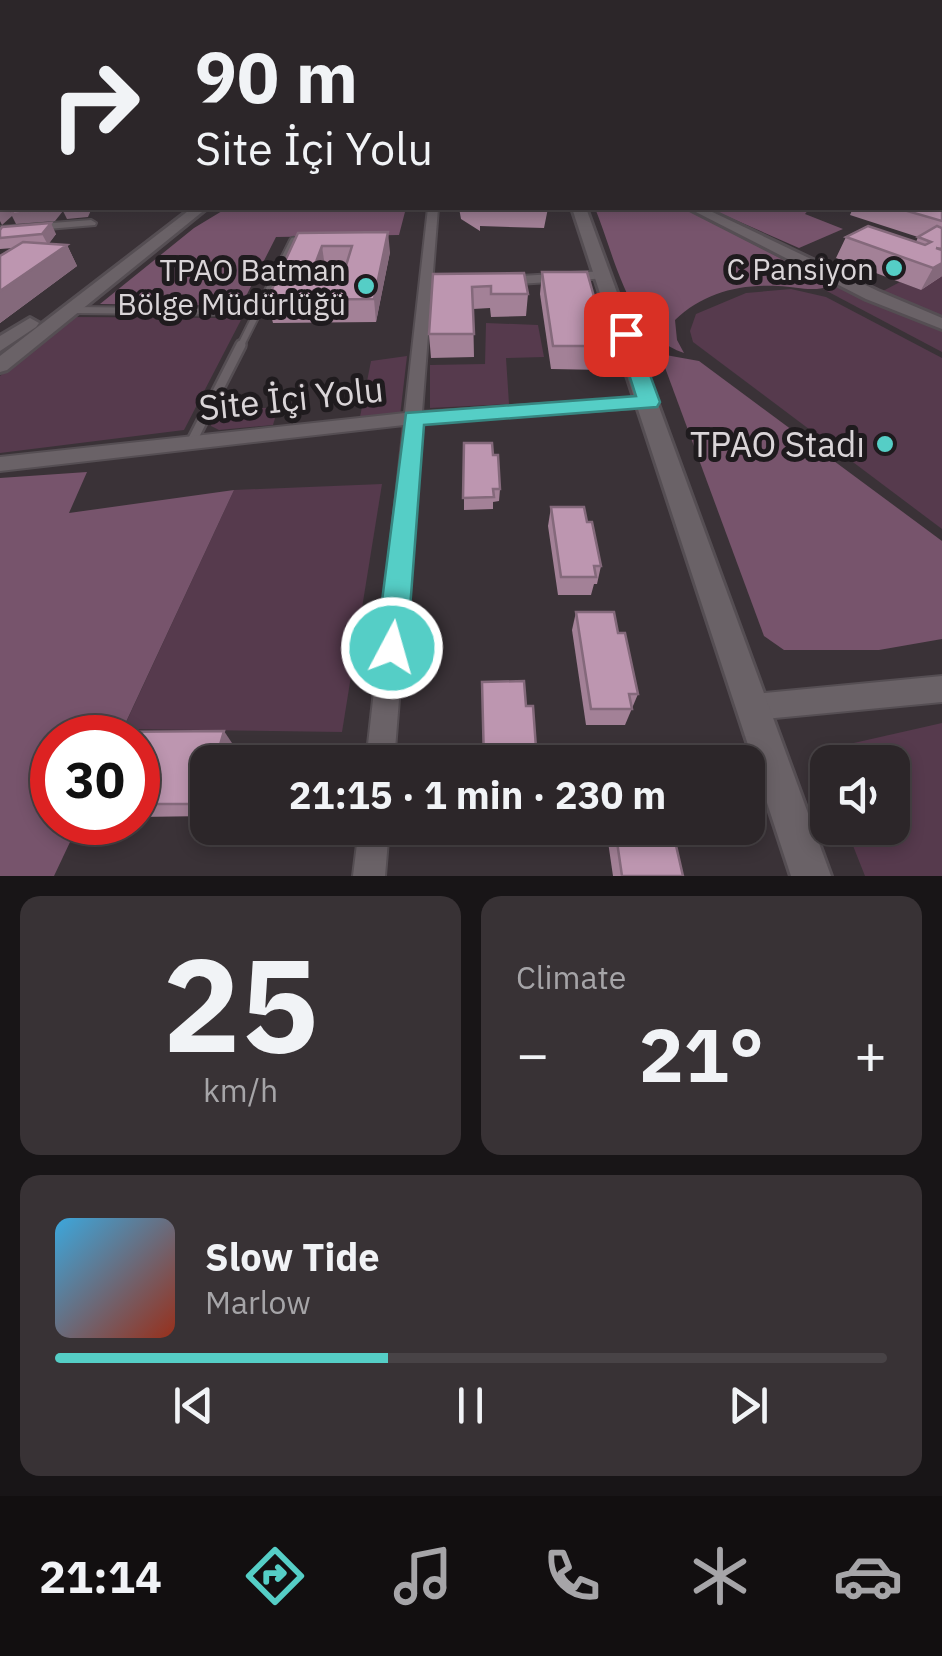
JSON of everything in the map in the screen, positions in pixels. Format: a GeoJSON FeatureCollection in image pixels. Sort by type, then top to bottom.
{"type":"FeatureCollection","features":[{"type":"Feature","properties":{"kind":"street"},"geometry":{"type":"LineString","coordinates":[[0,345],[182,210]]}},
{"type":"Feature","properties":{"kind":"street"},"geometry":{"type":"LineString","coordinates":[[0,366],[197,210]]}},
{"type":"Feature","properties":{"kind":"street"},"geometry":{"type":"LineString","coordinates":[[382,745],[414,418],[422,286],[433,210]]}},
{"type":"Feature","properties":{"kind":"street"},"geometry":{"type":"LineString","coordinates":[[580,210],[811,876]]}},
{"type":"Feature","properties":{"kind":"street"},"geometry":{"type":"LineString","coordinates":[[699,210],[872,295],[942,324]]}},
{"type":"Feature","properties":{"kind":"street"},"geometry":{"type":"LineString","coordinates":[[2,230],[14,219]]}},
{"type":"Feature","properties":{"kind":"street"},"geometry":{"type":"LineString","coordinates":[[2,230],[91,223]]}},
{"type":"Feature","properties":{"kind":"street"},"geometry":{"type":"LineString","coordinates":[[495,282],[604,275]]}},
{"type":"Feature","properties":{"kind":"street"},"geometry":{"type":"LineString","coordinates":[[422,286],[441,285]]}},
{"type":"Feature","properties":{"kind":"street","name":"Site İçi Yolu"},"geometry":{"type":"LineString","coordinates":[[0,464],[414,418],[649,402]]}},
{"type":"Feature","properties":{"kind":"street"},"geometry":{"type":"LineString","coordinates":[[754,707],[942,689]]}},
{"type":"Feature","properties":{"kind":"street"},"geometry":{"type":"LineString","coordinates":[[369,876],[372,845]]}},
{"type":"Feature","properties":{"kind":"lane"},"geometry":{"type":"LineString","coordinates":[[192,440],[294,240]]}},
{"type":"Feature","properties":{"kind":"lane"},"geometry":{"type":"LineString","coordinates":[[71,310],[258,312]]}},
{"type":"Feature","properties":{"kind":"shaded area"},"geometry":{"type":"Polygon","coordinates":[[[224,210],[405,210],[399,235],[276,237],[241,306],[100,304],[194,228],[224,210]]]}},
{"type":"Feature","properties":{"kind":"shaded area"},"geometry":{"type":"Polygon","coordinates":[[[596,210],[687,210],[833,285],[813,289],[749,287],[710,297],[675,320],[677,340],[684,353],[665,344],[650,330],[617,271],[596,210]]]}},
{"type":"Feature","properties":{"kind":"shaded area"},"geometry":{"type":"Polygon","coordinates":[[[713,210],[808,210],[805,214],[843,229],[799,248],[713,210]]]}},
{"type":"Feature","properties":{"kind":"shaded area"},"geometry":{"type":"Polygon","coordinates":[[[942,272],[942,316],[883,291],[900,282],[921,290],[942,272]]]}},
{"type":"Feature","properties":{"kind":"shaded area"},"geometry":{"type":"Polygon","coordinates":[[[833,285],[942,329],[942,352],[823,289],[833,285]]]}},
{"type":"Feature","properties":{"kind":"shaded area","name":"TPAO Stadı"},"geometry":{"type":"Polygon","coordinates":[[[791,289],[826,297],[942,358],[942,529],[693,342],[690,331],[696,314],[746,293],[791,289]]]}},
{"type":"Feature","properties":{"kind":"shaded area"},"geometry":{"type":"Polygon","coordinates":[[[74,317],[242,318],[184,430],[0,453],[0,376],[74,317]]]}},
{"type":"Feature","properties":{"kind":"shaded area"},"geometry":{"type":"Polygon","coordinates":[[[486,323],[538,325],[544,357],[506,358],[509,404],[430,408],[430,365],[485,364],[486,323]]]}},
{"type":"Feature","properties":{"kind":"shaded area"},"geometry":{"type":"Polygon","coordinates":[[[660,354],[699,361],[942,541],[942,639],[879,650],[784,650],[764,636],[660,354]]]}},
{"type":"Feature","properties":{"kind":"shaded area"},"geometry":{"type":"Polygon","coordinates":[[[407,356],[400,416],[360,417],[371,361],[407,356]]]}},
{"type":"Feature","properties":{"kind":"shaded area"},"geometry":{"type":"Polygon","coordinates":[[[214,408],[278,408],[273,425],[219,430],[211,426],[214,408]]]}},
{"type":"Feature","properties":{"kind":"shaded area"},"geometry":{"type":"Polygon","coordinates":[[[87,472],[69,513],[234,490],[129,715],[30,715],[30,845],[69,845],[54,876],[0,876],[0,478],[87,472]]]}},
{"type":"Feature","properties":{"kind":"shaded area"},"geometry":{"type":"Polygon","coordinates":[[[382,484],[342,732],[160,730],[160,715],[130,715],[234,490],[382,484]]]}},
{"type":"Feature","properties":{"kind":"shaded area"},"geometry":{"type":"Polygon","coordinates":[[[942,723],[942,876],[865,876],[853,845],[910,845],[910,745],[845,745],[942,723]]]}},
{"type":"Feature","properties":{"kind":"building"},"geometry":{"type":"Polygon","coordinates":[[[15,210],[51,210],[50,211],[10,214],[15,210]]]}},
{"type":"Feature","properties":{"kind":"building"},"geometry":{"type":"Polygon","coordinates":[[[904,210],[942,210],[942,221],[904,210]]]}},
{"type":"Feature","properties":{"kind":"building"},"geometry":{"type":"Polygon","coordinates":[[[51,223],[42,234],[0,238],[2,227],[51,223]]]}},
{"type":"Feature","properties":{"kind":"building"},"geometry":{"type":"Polygon","coordinates":[[[868,226],[925,245],[931,242],[918,237],[937,226],[942,228],[942,249],[936,248],[942,250],[942,263],[933,268],[846,237],[868,226]]]}},
{"type":"Feature","properties":{"kind":"building"},"geometry":{"type":"Polygon","coordinates":[[[388,232],[374,299],[267,300],[298,233],[388,232]],[[322,246],[308,283],[341,282],[352,246],[322,246]]]}},
{"type":"Feature","properties":{"kind":"building"},"geometry":{"type":"Polygon","coordinates":[[[23,242],[67,245],[0,291],[0,256],[23,242]]]}},
{"type":"Feature","properties":{"kind":"building"},"geometry":{"type":"Polygon","coordinates":[[[542,272],[587,272],[608,346],[553,346],[542,272]]]}},
{"type":"Feature","properties":{"kind":"building"},"geometry":{"type":"Polygon","coordinates":[[[524,273],[528,294],[491,294],[491,286],[472,287],[474,334],[429,334],[433,274],[524,273]]]}},
{"type":"Feature","properties":{"kind":"building"},"geometry":{"type":"Polygon","coordinates":[[[464,443],[492,443],[493,455],[498,455],[500,489],[493,489],[494,497],[463,498],[464,443]]]}},
{"type":"Feature","properties":{"kind":"building"},"geometry":{"type":"Polygon","coordinates":[[[551,507],[584,507],[587,522],[592,522],[601,566],[594,566],[596,577],[561,577],[551,507]]]}},
{"type":"Feature","properties":{"kind":"building"},"geometry":{"type":"Polygon","coordinates":[[[576,612],[614,612],[618,633],[625,633],[638,694],[629,694],[632,709],[591,709],[576,612]]]}},
{"type":"Feature","properties":{"kind":"building"},"geometry":{"type":"Polygon","coordinates":[[[524,681],[526,706],[533,706],[536,745],[484,745],[482,682],[524,681]]]}},
{"type":"Feature","properties":{"kind":"building"},"geometry":{"type":"Polygon","coordinates":[[[224,731],[220,745],[190,745],[190,804],[160,804],[160,732],[224,731]]]}},
{"type":"Feature","properties":{"kind":"building"},"geometry":{"type":"Polygon","coordinates":[[[617,845],[676,845],[683,876],[622,876],[617,845]]]}},
{"type":"Feature","properties":{"kind":"place","name":"C Pansiyon"},"geometry":{"type":"Point","coordinates":[894,268]}},
{"type":"Feature","properties":{"kind":"place","name":"TPAO Batman Bölge Müdürlüğü"},"geometry":{"type":"Point","coordinates":[366,286]}},
{"type":"Feature","properties":{"kind":"place","name":"TPAO Stadı"},"geometry":{"type":"Point","coordinates":[885,444]}},
{"type":"Feature","properties":{"kind":"route"},"geometry":{"type":"LineString","coordinates":[[392,648],[414,418],[649,402],[626,334]]}}]}
